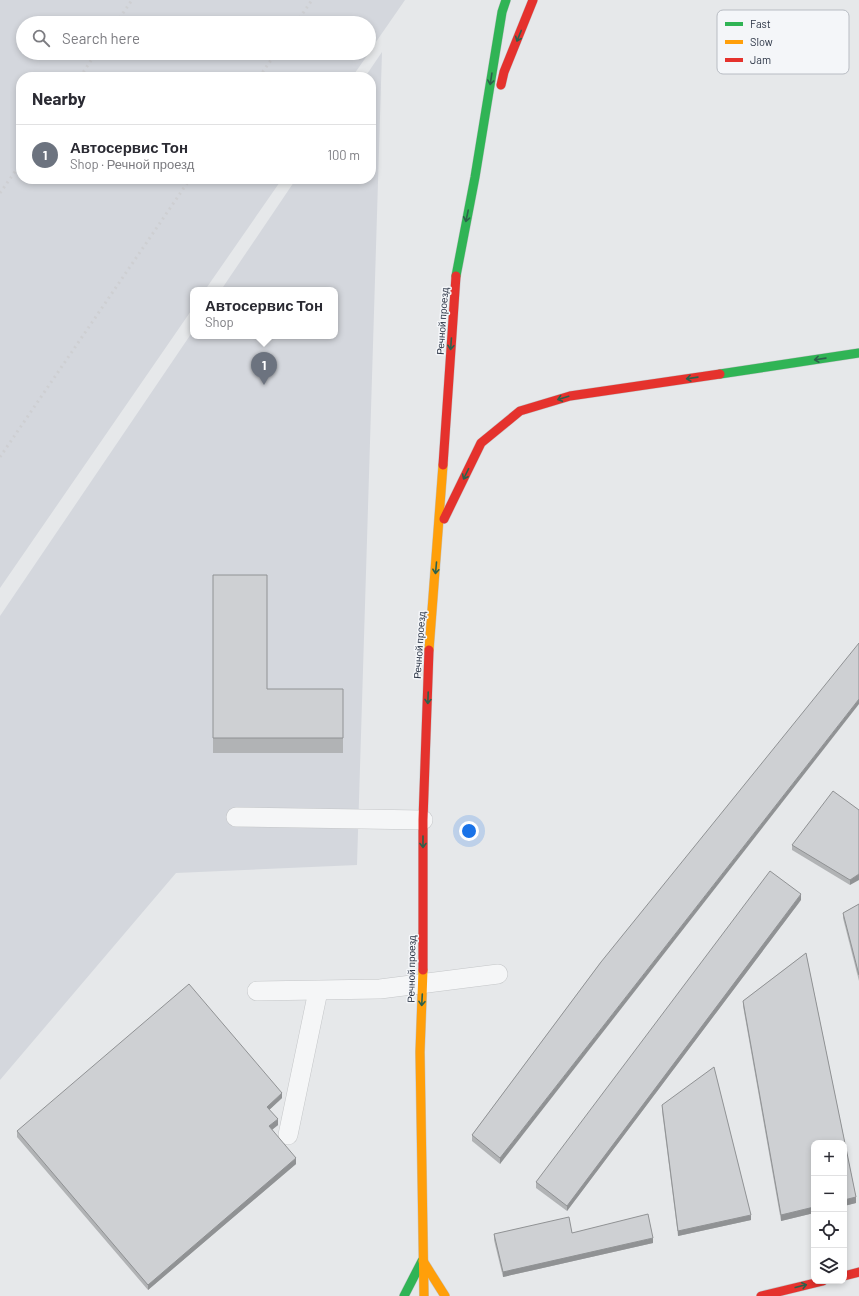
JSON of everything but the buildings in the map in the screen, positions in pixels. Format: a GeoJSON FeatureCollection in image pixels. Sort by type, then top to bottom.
{"type":"FeatureCollection","features":[{"type":"Feature","properties":{"kind":"main road","name":"Речной проезд"},"geometry":{"type":"LineString","coordinates":[[424,1296],[422,1260],[420,1052],[423,983],[423,820],[429,652],[439,529],[456,269],[475,177],[502,12],[506,0]]}},
{"type":"Feature","properties":{"kind":"main road"},"geometry":{"type":"LineString","coordinates":[[475,177],[504,72],[533,0]]}},
{"type":"Feature","properties":{"kind":"main road"},"geometry":{"type":"LineString","coordinates":[[439,529],[481,443],[520,411],[570,396],[859,353]]}},
{"type":"Feature","properties":{"kind":"main road"},"geometry":{"type":"LineString","coordinates":[[404,1296],[422,1260]]}},
{"type":"Feature","properties":{"kind":"main road"},"geometry":{"type":"LineString","coordinates":[[422,1260],[445,1296]]}},
{"type":"Feature","properties":{"kind":"main road"},"geometry":{"type":"LineString","coordinates":[[847,1275],[859,1272]]}},
{"type":"Feature","properties":{"kind":"main road"},"geometry":{"type":"LineString","coordinates":[[762,1296],[811,1284]]}},
{"type":"Feature","properties":{"kind":"lane"},"geometry":{"type":"LineString","coordinates":[[236,817],[423,820]]}},
{"type":"Feature","properties":{"kind":"lane"},"geometry":{"type":"LineString","coordinates":[[257,991],[380,989],[498,974]]}},
{"type":"Feature","properties":{"kind":"lane"},"geometry":{"type":"LineString","coordinates":[[288,1136],[318,991]]}},
{"type":"Feature","properties":{"kind":"shaded area"},"geometry":{"type":"Polygon","coordinates":[[[0,0],[405,0],[376,42],[376,16],[16,16],[16,60],[364,60],[356,72],[16,72],[16,184],[279,184],[207,287],[190,287],[190,312],[0,588],[0,0]]]}},
{"type":"Feature","properties":{"kind":"shaded area"},"geometry":{"type":"Polygon","coordinates":[[[382,52],[357,865],[176,873],[0,1080],[0,616],[190,335],[190,339],[338,339],[338,287],[223,287],[293,184],[376,184],[376,72],[368,72],[382,52]]]}},
{"type":"Feature","properties":{"kind":"railway"},"geometry":{"type":"LineString","coordinates":[[121,16],[132,0]]}},
{"type":"Feature","properties":{"kind":"railway"},"geometry":{"type":"LineString","coordinates":[[301,16],[312,0]]}},
{"type":"Feature","properties":{"kind":"railway"},"geometry":{"type":"LineString","coordinates":[[83,72],[91,60]]}},
{"type":"Feature","properties":{"kind":"railway"},"geometry":{"type":"LineString","coordinates":[[263,72],[271,60]]}},
{"type":"Feature","properties":{"kind":"railway"},"geometry":{"type":"LineString","coordinates":[[0,193],[16,170]]}},
{"type":"Feature","properties":{"kind":"railway"},"geometry":{"type":"LineString","coordinates":[[0,457],[187,184]]}},
{"type":"Feature","properties":{"kind":"traffic: fast"},"geometry":{"type":"LineString","coordinates":[[456,276],[475,177],[502,12],[506,0]]}},
{"type":"Feature","properties":{"kind":"traffic: fast"},"geometry":{"type":"LineString","coordinates":[[720,374],[859,353]]}},
{"type":"Feature","properties":{"kind":"traffic: fast"},"geometry":{"type":"LineString","coordinates":[[404,1296],[422,1261]]}},
{"type":"Feature","properties":{"kind":"traffic: slow"},"geometry":{"type":"LineString","coordinates":[[429,650],[443,465]]}},
{"type":"Feature","properties":{"kind":"traffic: slow"},"geometry":{"type":"LineString","coordinates":[[423,970],[420,1052],[424,1296]]}},
{"type":"Feature","properties":{"kind":"traffic: slow"},"geometry":{"type":"LineString","coordinates":[[423,1261],[445,1296]]}},
{"type":"Feature","properties":{"kind":"traffic: jam"},"geometry":{"type":"LineString","coordinates":[[501,85],[504,72],[533,0]]}},
{"type":"Feature","properties":{"kind":"traffic: jam"},"geometry":{"type":"LineString","coordinates":[[443,465],[456,276]]}},
{"type":"Feature","properties":{"kind":"traffic: jam"},"geometry":{"type":"LineString","coordinates":[[444,519],[481,443],[520,411],[570,396],[720,374]]}},
{"type":"Feature","properties":{"kind":"traffic: jam"},"geometry":{"type":"LineString","coordinates":[[423,970],[423,820],[429,650]]}},
{"type":"Feature","properties":{"kind":"traffic: jam"},"geometry":{"type":"LineString","coordinates":[[847,1275],[859,1272]]}},
{"type":"Feature","properties":{"kind":"traffic: jam"},"geometry":{"type":"LineString","coordinates":[[761,1296],[811,1284]]}},
{"type":"Feature","properties":{"kind":"place","name":"Автосервис Тон"},"geometry":{"type":"Point","coordinates":[264,385]}}]}
